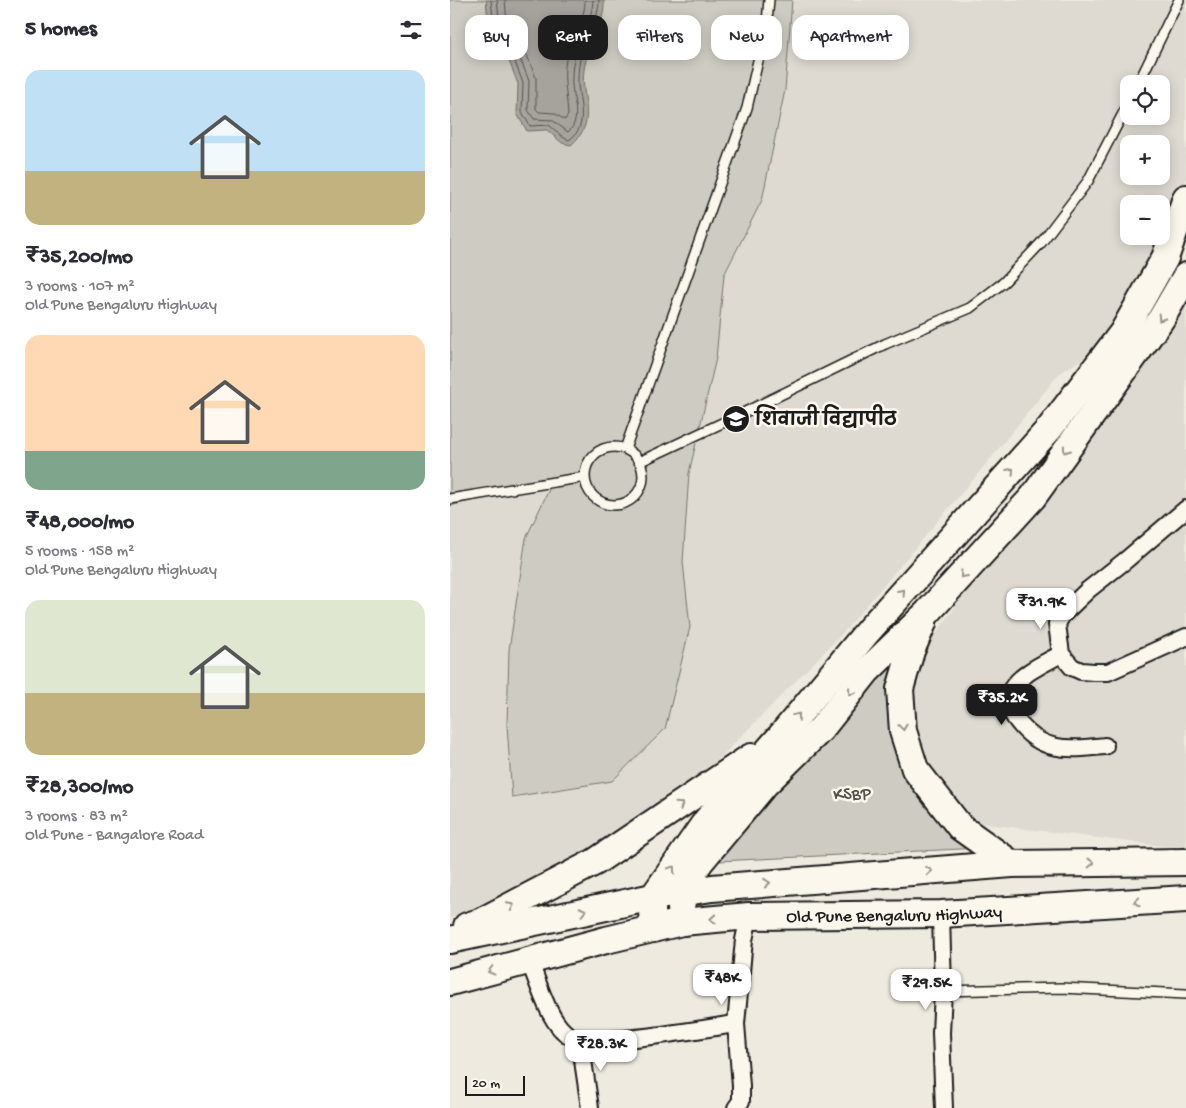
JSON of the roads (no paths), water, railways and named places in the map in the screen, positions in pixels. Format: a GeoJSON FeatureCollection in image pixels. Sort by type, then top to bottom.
{"type":"FeatureCollection","features":[{"type":"Feature","properties":{"kind":"main road"},"geometry":{"type":"LineString","coordinates":[[654,929],[653,896],[707,820],[780,737],[868,631],[1050,428],[1123,332],[1165,258],[1186,198]]}},
{"type":"Feature","properties":{"kind":"main road"},"geometry":{"type":"LineString","coordinates":[[682,922],[681,907],[684,891],[690,877],[700,862],[765,784],[821,729],[867,671],[927,614],[1033,497],[1161,319],[1186,276]]}},
{"type":"Feature","properties":{"kind":"main road"},"geometry":{"type":"LineString","coordinates":[[927,614],[911,651],[900,689],[903,731],[915,769],[960,827],[1012,864]]}},
{"type":"Feature","properties":{"kind":"main road"},"geometry":{"type":"LineString","coordinates":[[450,931],[480,922],[595,862],[780,737]]}},
{"type":"Feature","properties":{"kind":"main road","name":"Old Pune Bengaluru Highway"},"geometry":{"type":"LineString","coordinates":[[450,940],[684,891],[1012,864],[1186,862]]}},
{"type":"Feature","properties":{"kind":"main road","name":"Old Pune Bengaluru Highway"},"geometry":{"type":"LineString","coordinates":[[450,982],[606,940],[682,922],[749,916],[941,914],[1186,899]]}},
{"type":"Feature","properties":{"kind":"street"},"geometry":{"type":"LineString","coordinates":[[1186,509],[1088,590],[1062,615],[1057,624],[1061,654],[1072,667],[1080,671],[1108,672],[1186,637]]}},
{"type":"Feature","properties":{"kind":"street"},"geometry":{"type":"LineString","coordinates":[[1061,654],[1023,677],[1012,689],[1008,698],[1008,708],[1025,732],[1040,742],[1055,748],[1076,749],[1104,746]]}},
{"type":"Feature","properties":{"kind":"street"},"geometry":{"type":"LineString","coordinates":[[941,914],[943,992],[941,1033],[944,1108]]}},
{"type":"Feature","properties":{"kind":"street"},"geometry":{"type":"LineString","coordinates":[[736,1108],[741,1101],[741,1086],[736,1024],[744,940],[749,916]]}},
{"type":"Feature","properties":{"kind":"street"},"geometry":{"type":"LineString","coordinates":[[529,960],[548,1008],[558,1025],[569,1036],[580,1040],[608,1041],[736,1024]]}},
{"type":"Feature","properties":{"kind":"street"},"geometry":{"type":"LineString","coordinates":[[580,1040],[590,1108]]}},
{"type":"Feature","properties":{"kind":"lane"},"geometry":{"type":"LineString","coordinates":[[625,449],[747,108],[767,22],[769,0]]}},
{"type":"Feature","properties":{"kind":"lane"},"geometry":{"type":"LineString","coordinates":[[1142,75],[1179,0]]}},
{"type":"Feature","properties":{"kind":"lane"},"geometry":{"type":"LineString","coordinates":[[639,462],[885,344],[970,308],[1004,282],[1047,235],[1088,180],[1120,119]]}},
{"type":"Feature","properties":{"kind":"lane"},"geometry":{"type":"LineString","coordinates":[[606,448],[625,449],[633,454],[639,462],[642,471],[639,489],[634,497],[617,505],[599,501],[587,487],[585,478],[586,468],[590,459],[597,452],[606,448]]}},
{"type":"Feature","properties":{"kind":"lane"},"geometry":{"type":"LineString","coordinates":[[450,499],[585,478]]}},
{"type":"Feature","properties":{"kind":"lane"},"geometry":{"type":"LineString","coordinates":[[943,992],[1061,988],[1186,994]]}},
{"type":"Feature","properties":{"kind":"water"},"geometry":{"type":"Polygon","coordinates":[[[486,0],[604,0],[603,15],[538,15],[538,60],[586,60],[583,81],[586,118],[579,136],[571,145],[562,143],[547,130],[527,131],[517,114],[518,84],[509,60],[528,60],[528,15],[488,15],[486,0]]]}},
{"type":"Feature","properties":{"kind":"place","name":"शिवाजी विद्यापीठ"},"geometry":{"type":"Point","coordinates":[736,419]}},
{"type":"Feature","properties":{"kind":"park label","name":"KSBP"},"geometry":{"type":"Point","coordinates":[852,793]}}]}
